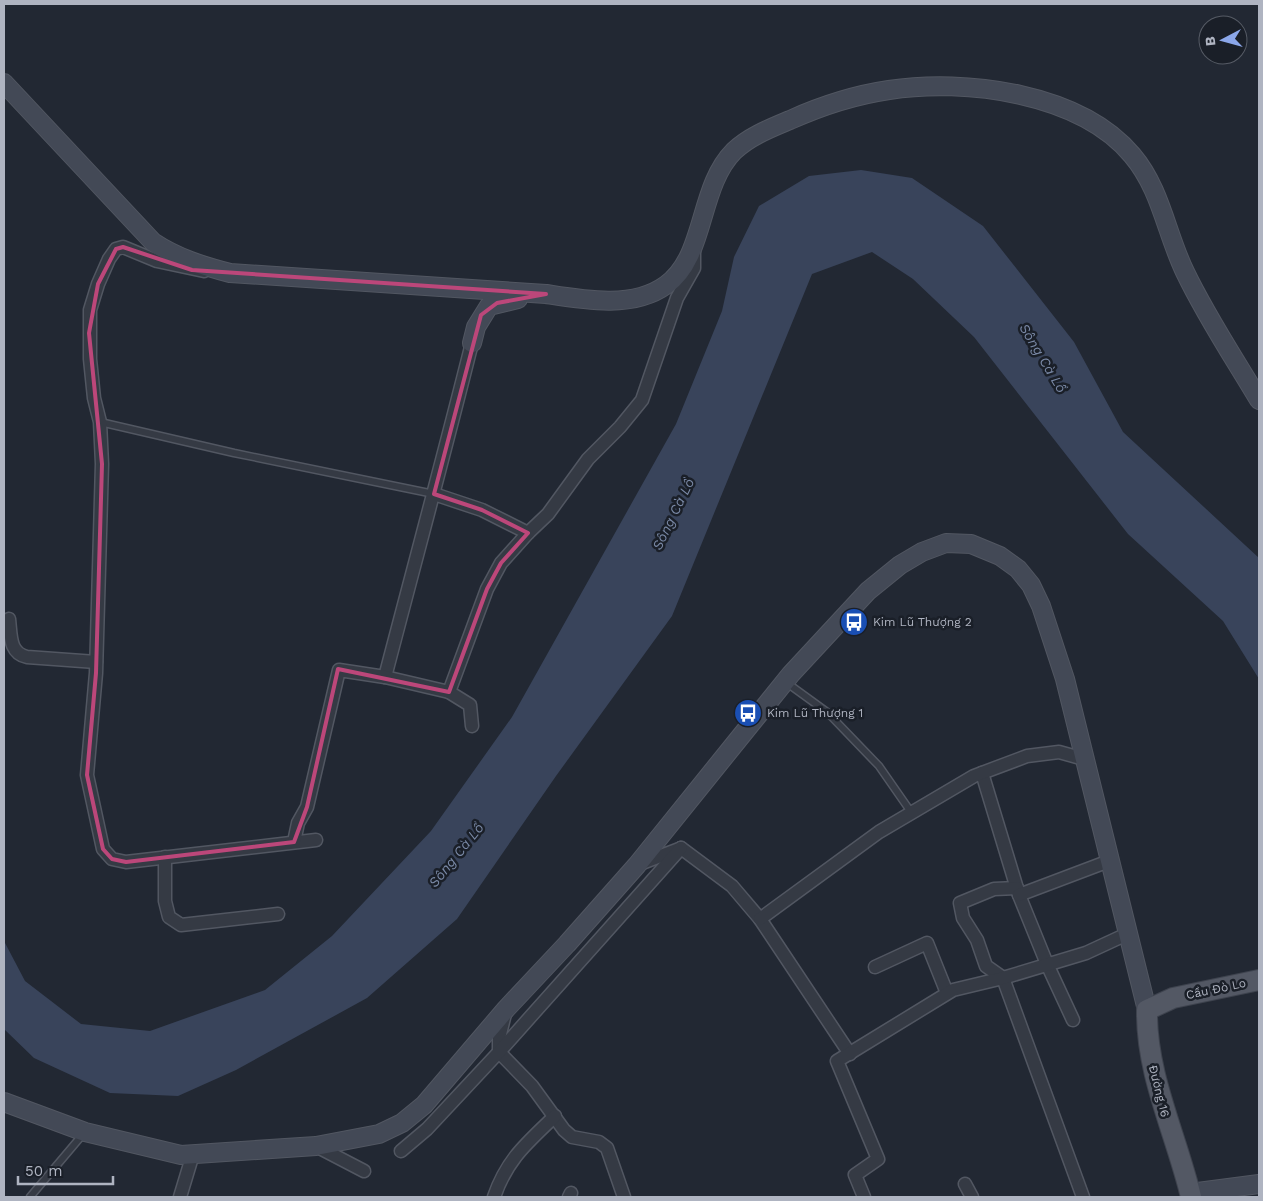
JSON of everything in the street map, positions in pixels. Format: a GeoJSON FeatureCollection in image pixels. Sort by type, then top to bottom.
{"type":"FeatureCollection","features":[{"type":"Feature","properties":{"kind":"main road","name":"Cầu Đò Lo"},"geometry":{"type":"LineString","coordinates":[[1147,1010],[1173,998],[1259,980]]}},
{"type":"Feature","properties":{"kind":"main road","name":"Đường 16"},"geometry":{"type":"LineString","coordinates":[[1147,1010],[1146,1038],[1164,1112],[1190,1195]]}},
{"type":"Feature","properties":{"kind":"street"},"geometry":{"type":"LineString","coordinates":[[4,83],[153,242],[169,253],[230,273]]}},
{"type":"Feature","properties":{"kind":"street"},"geometry":{"type":"LineString","coordinates":[[316,840],[126,862],[112,859],[103,849],[87,775],[96,662],[100,578],[100,422],[94,398],[90,359],[90,310],[109,258],[116,249],[123,247],[157,261],[192,270],[546,294],[580,299],[626,300],[651,294],[668,284],[679,273],[694,242],[707,199],[720,168],[735,150],[761,132],[839,101],[888,90],[958,86],[1034,99],[1083,116],[1118,140],[1149,180],[1184,271],[1259,400]]}},
{"type":"Feature","properties":{"kind":"street"},"geometry":{"type":"LineString","coordinates":[[449,692],[487,589],[501,563],[548,514],[588,459],[620,427],[642,400],[674,305],[694,268],[694,242]]}},
{"type":"Feature","properties":{"kind":"street"},"geometry":{"type":"LineString","coordinates":[[385,677],[476,327],[489,306],[546,294]]}},
{"type":"Feature","properties":{"kind":"street"},"geometry":{"type":"LineString","coordinates":[[434,494],[482,510],[528,533]]}},
{"type":"Feature","properties":{"kind":"street"},"geometry":{"type":"LineString","coordinates":[[4,1102],[85,1132],[181,1155],[316,1146],[379,1134],[402,1124],[424,1105],[506,1009],[637,865],[785,682],[868,591],[900,565],[922,552],[946,544],[971,544],[1000,556],[1018,568],[1031,585],[1041,606],[1065,679],[1147,1010]]}},
{"type":"Feature","properties":{"kind":"street"},"geometry":{"type":"LineString","coordinates":[[9,619],[13,647],[17,654],[27,657],[96,662]]}},
{"type":"Feature","properties":{"kind":"street"},"geometry":{"type":"LineString","coordinates":[[294,842],[298,823],[307,807],[339,670],[385,677],[449,692],[470,705],[472,726]]}},
{"type":"Feature","properties":{"kind":"street"},"geometry":{"type":"LineString","coordinates":[[760,919],[879,832],[982,773],[1027,756],[1059,752],[1084,759]]}},
{"type":"Feature","properties":{"kind":"street"},"geometry":{"type":"LineString","coordinates":[[982,773],[1018,892],[1047,964],[1073,1020]]}},
{"type":"Feature","properties":{"kind":"street"},"geometry":{"type":"LineString","coordinates":[[637,865],[682,848]]}},
{"type":"Feature","properties":{"kind":"street"},"geometry":{"type":"LineString","coordinates":[[682,848],[732,886],[760,919],[850,1054]]}},
{"type":"Feature","properties":{"kind":"street"},"geometry":{"type":"LineString","coordinates":[[401,1152],[427,1128],[499,1052],[682,848]]}},
{"type":"Feature","properties":{"kind":"street"},"geometry":{"type":"LineString","coordinates":[[165,858],[164,901],[169,918],[181,925],[278,914]]}},
{"type":"Feature","properties":{"kind":"street"},"geometry":{"type":"LineString","coordinates":[[1083,1197],[1003,978],[986,966],[977,940],[963,918],[960,903],[994,889],[1018,892],[1110,861]]}},
{"type":"Feature","properties":{"kind":"street"},"geometry":{"type":"LineString","coordinates":[[864,1197],[855,1175],[878,1159],[837,1060],[850,1054],[953,990],[1003,978],[1086,953],[1127,934]]}},
{"type":"Feature","properties":{"kind":"street"},"geometry":{"type":"LineString","coordinates":[[875,967],[928,943],[947,993]]}},
{"type":"Feature","properties":{"kind":"street"},"geometry":{"type":"LineString","coordinates":[[506,1009],[499,1038],[499,1052],[532,1086],[572,1137],[599,1142],[607,1148],[624,1197]]}},
{"type":"Feature","properties":{"kind":"street"},"geometry":{"type":"LineString","coordinates":[[494,1197],[502,1175],[521,1149],[555,1116]]}},
{"type":"Feature","properties":{"kind":"street"},"geometry":{"type":"LineString","coordinates":[[316,1146],[364,1171]]}},
{"type":"Feature","properties":{"kind":"street"},"geometry":{"type":"LineString","coordinates":[[180,1197],[193,1154]]}},
{"type":"Feature","properties":{"kind":"street"},"geometry":{"type":"LineString","coordinates":[[965,1184],[972,1197]]}},
{"type":"Feature","properties":{"kind":"street"},"geometry":{"type":"LineString","coordinates":[[1190,1195],[1259,1184]]}},
{"type":"Feature","properties":{"kind":"lane"},"geometry":{"type":"LineString","coordinates":[[100,422],[234,453],[434,494]]}},
{"type":"Feature","properties":{"kind":"lane"},"geometry":{"type":"LineString","coordinates":[[785,682],[827,712],[866,752],[879,766],[911,812]]}},
{"type":"Feature","properties":{"kind":"lane"},"geometry":{"type":"LineString","coordinates":[[30,1197],[85,1132]]}},
{"type":"Feature","properties":{"kind":"highlighted area"},"geometry":{"type":"Polygon","coordinates":[[[123,247],[192,270],[546,294],[497,303],[481,315],[434,494],[482,510],[528,533],[501,563],[487,589],[449,692],[338,669],[307,807],[294,842],[126,862],[112,859],[103,849],[87,775],[96,673],[102,464],[89,333],[98,284],[116,249],[123,247]]]}},
{"type":"Feature","properties":{"kind":"water","name":"Sông Cà Lồ"},"geometry":{"type":"Polygon","coordinates":[[[861,170],[912,178],[983,226],[1074,342],[1123,432],[1259,558],[1259,679],[1223,621],[1128,534],[974,337],[913,279],[872,252],[812,274],[672,616],[556,776],[457,919],[367,998],[236,1070],[178,1096],[110,1093],[34,1058],[4,1029],[4,941],[25,981],[81,1024],[150,1031],[265,990],[332,936],[431,831],[512,717],[676,424],[722,311],[734,257],[759,206],[809,176],[861,170]]]}},
{"type":"Feature","properties":{"kind":"place","name":"Kim Lũ Thượng 2"},"geometry":{"type":"Point","coordinates":[854,622]}},
{"type":"Feature","properties":{"kind":"place","name":"Kim Lũ Thượng 1"},"geometry":{"type":"Point","coordinates":[748,713]}}]}
